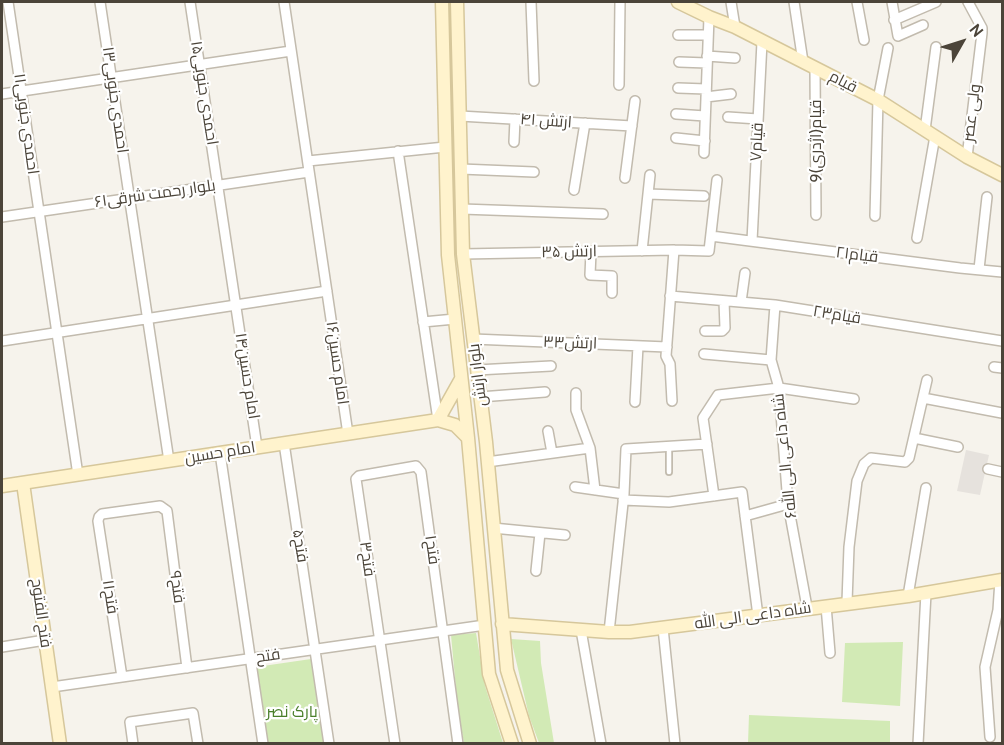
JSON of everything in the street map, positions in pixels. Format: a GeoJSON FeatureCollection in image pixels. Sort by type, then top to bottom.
{"type":"FeatureCollection","features":[{"type":"Feature","properties":{"kind":"street","name":"احمدی جنوبی۱۱"},"geometry":{"type":"LineString","coordinates":[[8,2],[78,474]]}},
{"type":"Feature","properties":{"kind":"street","name":"احمدی جنوبی۱۳"},"geometry":{"type":"LineString","coordinates":[[100,2],[169,461]]}},
{"type":"Feature","properties":{"kind":"street","name":"احمدی جنوبی۱۵"},"geometry":{"type":"LineString","coordinates":[[190,2],[236,305]]}},
{"type":"Feature","properties":{"kind":"street","name":"امام حسین۱۶"},"geometry":{"type":"LineString","coordinates":[[284,2],[348,434]]}},
{"type":"Feature","properties":{"kind":"street","name":"بلوار ارتش"},"geometry":{"type":"LineString","coordinates":[[442,2],[448,255],[468,438],[489,674],[512,744]]}},
{"type":"Feature","properties":{"kind":"street","name":"بلوار ارتش"},"geometry":{"type":"LineString","coordinates":[[458,2],[463,254],[487,462],[507,670],[530,744]]}},
{"type":"Feature","properties":{"kind":"street"},"geometry":{"type":"LineString","coordinates":[[531,2],[534,81]]}},
{"type":"Feature","properties":{"kind":"street"},"geometry":{"type":"LineString","coordinates":[[619,85],[620,2]]}},
{"type":"Feature","properties":{"kind":"street","name":"قیام"},"geometry":{"type":"LineString","coordinates":[[678,2],[735,27],[878,100],[967,157],[1002,175]]}},
{"type":"Feature","properties":{"kind":"street"},"geometry":{"type":"LineString","coordinates":[[731,2],[735,27]]}},
{"type":"Feature","properties":{"kind":"street"},"geometry":{"type":"LineString","coordinates":[[794,2],[803,62]]}},
{"type":"Feature","properties":{"kind":"street"},"geometry":{"type":"LineString","coordinates":[[857,2],[864,40]]}},
{"type":"Feature","properties":{"kind":"street"},"geometry":{"type":"LineString","coordinates":[[892,2],[897,36],[923,25]]}},
{"type":"Feature","properties":{"kind":"street"},"geometry":{"type":"LineString","coordinates":[[894,20],[936,2]]}},
{"type":"Feature","properties":{"kind":"street","name":"ولی عصر"},"geometry":{"type":"LineString","coordinates":[[967,157],[982,33],[982,28],[968,2]]}},
{"type":"Feature","properties":{"kind":"street"},"geometry":{"type":"LineString","coordinates":[[704,153],[709,17]]}},
{"type":"Feature","properties":{"kind":"street"},"geometry":{"type":"LineString","coordinates":[[678,35],[707,35]]}},
{"type":"Feature","properties":{"kind":"street","name":"قیام۷"},"geometry":{"type":"LineString","coordinates":[[752,242],[762,42]]}},
{"type":"Feature","properties":{"kind":"street"},"geometry":{"type":"LineString","coordinates":[[917,238],[930,133],[936,47]]}},
{"type":"Feature","properties":{"kind":"street"},"geometry":{"type":"LineString","coordinates":[[875,216],[878,100],[888,48]]}},
{"type":"Feature","properties":{"kind":"street"},"geometry":{"type":"LineString","coordinates":[[2,94],[291,51]]}},
{"type":"Feature","properties":{"kind":"street"},"geometry":{"type":"LineString","coordinates":[[679,62],[735,58]]}},
{"type":"Feature","properties":{"kind":"street","name":"قیام(اژدری)9"},"geometry":{"type":"LineString","coordinates":[[815,68],[816,215]]}},
{"type":"Feature","properties":{"kind":"street"},"geometry":{"type":"LineString","coordinates":[[678,88],[706,93],[731,94]]}},
{"type":"Feature","properties":{"kind":"street"},"geometry":{"type":"LineString","coordinates":[[625,178],[635,101]]}},
{"type":"Feature","properties":{"kind":"street"},"geometry":{"type":"LineString","coordinates":[[676,114],[705,116]]}},
{"type":"Feature","properties":{"kind":"street","name":"ارتش ۴۱"},"geometry":{"type":"LineString","coordinates":[[460,116],[632,126]]}},
{"type":"Feature","properties":{"kind":"street"},"geometry":{"type":"LineString","coordinates":[[728,117],[758,119]]}},
{"type":"Feature","properties":{"kind":"street"},"geometry":{"type":"LineString","coordinates":[[514,142],[515,119]]}},
{"type":"Feature","properties":{"kind":"street"},"geometry":{"type":"LineString","coordinates":[[574,190],[585,123]]}},
{"type":"Feature","properties":{"kind":"street"},"geometry":{"type":"LineString","coordinates":[[676,138],[705,141]]}},
{"type":"Feature","properties":{"kind":"street"},"geometry":{"type":"LineString","coordinates":[[308,161],[445,147]]}},
{"type":"Feature","properties":{"kind":"street"},"geometry":{"type":"LineString","coordinates":[[398,152],[438,420]]}},
{"type":"Feature","properties":{"kind":"street"},"geometry":{"type":"LineString","coordinates":[[461,169],[534,172]]}},
{"type":"Feature","properties":{"kind":"street","name":"بلوار رحمت شرقی۶۱"},"geometry":{"type":"LineString","coordinates":[[2,217],[309,172]]}},
{"type":"Feature","properties":{"kind":"street"},"geometry":{"type":"LineString","coordinates":[[642,251],[650,175]]}},
{"type":"Feature","properties":{"kind":"street"},"geometry":{"type":"LineString","coordinates":[[711,236],[717,180]]}},
{"type":"Feature","properties":{"kind":"street"},"geometry":{"type":"LineString","coordinates":[[648,194],[704,196]]}},
{"type":"Feature","properties":{"kind":"street"},"geometry":{"type":"LineString","coordinates":[[979,269],[987,197]]}},
{"type":"Feature","properties":{"kind":"street"},"geometry":{"type":"LineString","coordinates":[[462,209],[603,214]]}},
{"type":"Feature","properties":{"kind":"street","name":"قیام۲۱"},"geometry":{"type":"LineString","coordinates":[[711,236],[1002,272]]}},
{"type":"Feature","properties":{"kind":"street","name":"ارتش ۳۵"},"geometry":{"type":"LineString","coordinates":[[463,254],[709,251],[711,236]]}},
{"type":"Feature","properties":{"kind":"street"},"geometry":{"type":"LineString","coordinates":[[672,401],[670,364],[666,356],[674,250]]}},
{"type":"Feature","properties":{"kind":"street"},"geometry":{"type":"LineString","coordinates":[[591,252],[590,275],[612,276],[612,293]]}},
{"type":"Feature","properties":{"kind":"street"},"geometry":{"type":"LineString","coordinates":[[741,302],[745,273]]}},
{"type":"Feature","properties":{"kind":"street"},"geometry":{"type":"LineString","coordinates":[[2,341],[327,291]]}},
{"type":"Feature","properties":{"kind":"street","name":"قیام۲۳"},"geometry":{"type":"LineString","coordinates":[[670,296],[775,305],[1002,341]]}},
{"type":"Feature","properties":{"kind":"street"},"geometry":{"type":"LineString","coordinates":[[705,331],[720,332],[725,328],[724,301]]}},
{"type":"Feature","properties":{"kind":"street","name":"امام حسین۱۴"},"geometry":{"type":"LineString","coordinates":[[236,305],[257,447]]}},
{"type":"Feature","properties":{"kind":"street","name":"شاه داعی الی الله۶"},"geometry":{"type":"LineString","coordinates":[[775,305],[771,360],[779,388],[788,504],[807,607]]}},
{"type":"Feature","properties":{"kind":"street"},"geometry":{"type":"LineString","coordinates":[[423,322],[455,319]]}},
{"type":"Feature","properties":{"kind":"street","name":"ارتش۳۳"},"geometry":{"type":"LineString","coordinates":[[473,339],[667,347]]}},
{"type":"Feature","properties":{"kind":"street"},"geometry":{"type":"LineString","coordinates":[[635,402],[638,346]]}},
{"type":"Feature","properties":{"kind":"street"},"geometry":{"type":"LineString","coordinates":[[704,354],[771,360]]}},
{"type":"Feature","properties":{"kind":"street"},"geometry":{"type":"LineString","coordinates":[[477,369],[550,366]]}},
{"type":"Feature","properties":{"kind":"street"},"geometry":{"type":"LineString","coordinates":[[438,420],[462,379]]}},
{"type":"Feature","properties":{"kind":"street"},"geometry":{"type":"LineString","coordinates":[[847,602],[849,547],[857,481],[867,460],[871,458],[904,462],[909,458],[927,380]]}},
{"type":"Feature","properties":{"kind":"street"},"geometry":{"type":"LineString","coordinates":[[714,496],[703,418],[718,395],[779,388],[854,399]]}},
{"type":"Feature","properties":{"kind":"street"},"geometry":{"type":"LineString","coordinates":[[480,397],[545,392]]}},
{"type":"Feature","properties":{"kind":"street"},"geometry":{"type":"LineString","coordinates":[[576,393],[576,410],[590,448],[595,490]]}},
{"type":"Feature","properties":{"kind":"street"},"geometry":{"type":"LineString","coordinates":[[923,398],[1002,413]]}},
{"type":"Feature","properties":{"kind":"street"},"geometry":{"type":"LineString","coordinates":[[438,420],[455,425],[468,438]]}},
{"type":"Feature","properties":{"kind":"street","name":"امام حسین"},"geometry":{"type":"LineString","coordinates":[[2,486],[438,420]]}},
{"type":"Feature","properties":{"kind":"street"},"geometry":{"type":"LineString","coordinates":[[548,431],[552,453]]}},
{"type":"Feature","properties":{"kind":"street"},"geometry":{"type":"LineString","coordinates":[[914,438],[958,447]]}},
{"type":"Feature","properties":{"kind":"street","name":"۵فتح"},"geometry":{"type":"LineString","coordinates":[[284,443],[329,744]]}},
{"type":"Feature","properties":{"kind":"street"},"geometry":{"type":"LineString","coordinates":[[609,632],[626,449],[707,444]]}},
{"type":"Feature","properties":{"kind":"street"},"geometry":{"type":"LineString","coordinates":[[487,462],[590,448]]}},
{"type":"Feature","properties":{"kind":"street"},"geometry":{"type":"LineString","coordinates":[[220,453],[263,744]]}},
{"type":"Feature","properties":{"kind":"street","name":"۳فتح"},"geometry":{"type":"LineString","coordinates":[[395,744],[356,478],[416,466],[419,469]]}},
{"type":"Feature","properties":{"kind":"street","name":"۱فتح"},"geometry":{"type":"LineString","coordinates":[[419,469],[444,631],[457,740]]}},
{"type":"Feature","properties":{"kind":"street"},"geometry":{"type":"LineString","coordinates":[[988,469],[1002,472]]}},
{"type":"Feature","properties":{"kind":"street","name":"فتح الفتوح"},"geometry":{"type":"LineString","coordinates":[[22,483],[60,744]]}},
{"type":"Feature","properties":{"kind":"street"},"geometry":{"type":"LineString","coordinates":[[575,487],[623,497],[669,502],[742,492],[758,616]]}},
{"type":"Feature","properties":{"kind":"street"},"geometry":{"type":"LineString","coordinates":[[908,596],[926,488]]}},
{"type":"Feature","properties":{"kind":"street"},"geometry":{"type":"LineString","coordinates":[[745,516],[788,504]]}},
{"type":"Feature","properties":{"kind":"street","name":"۹فتح"},"geometry":{"type":"LineString","coordinates":[[99,517],[102,514],[160,506],[167,511],[188,668]]}},
{"type":"Feature","properties":{"kind":"street","name":"۱۱فتح"},"geometry":{"type":"LineString","coordinates":[[99,517],[122,677]]}},
{"type":"Feature","properties":{"kind":"street"},"geometry":{"type":"LineString","coordinates":[[493,528],[566,535]]}},
{"type":"Feature","properties":{"kind":"street"},"geometry":{"type":"LineString","coordinates":[[536,571],[540,532]]}},
{"type":"Feature","properties":{"kind":"street"},"geometry":{"type":"LineString","coordinates":[[990,737],[985,667],[998,610],[1002,577]]}},
{"type":"Feature","properties":{"kind":"street","name":"شاه داعی الی الله"},"geometry":{"type":"LineString","coordinates":[[502,624],[609,632],[663,628],[758,616],[807,607],[908,596],[1002,577]]}},
{"type":"Feature","properties":{"kind":"street"},"geometry":{"type":"LineString","coordinates":[[918,744],[926,593]]}},
{"type":"Feature","properties":{"kind":"street"},"geometry":{"type":"LineString","coordinates":[[826,606],[830,653]]}},
{"type":"Feature","properties":{"kind":"street","name":"فتح"},"geometry":{"type":"LineString","coordinates":[[52,687],[485,625]]}},
{"type":"Feature","properties":{"kind":"street"},"geometry":{"type":"LineString","coordinates":[[663,628],[675,744]]}},
{"type":"Feature","properties":{"kind":"street"},"geometry":{"type":"LineString","coordinates":[[581,630],[602,744]]}},
{"type":"Feature","properties":{"kind":"street"},"geometry":{"type":"LineString","coordinates":[[2,647],[45,640]]}},
{"type":"Feature","properties":{"kind":"street"},"geometry":{"type":"LineString","coordinates":[[133,744],[130,722],[194,713],[198,744]]}},
{"type":"Feature","properties":{"kind":"lane"},"geometry":{"type":"LineString","coordinates":[[669,446],[669,472]]}},
{"type":"Feature","properties":{"kind":"shaded area"},"geometry":{"type":"Polygon","coordinates":[[[966,450],[989,455],[980,495],[957,491],[966,450]]]}},
{"type":"Feature","properties":{"kind":"green space"},"geometry":{"type":"Polygon","coordinates":[[[476,633],[485,686],[503,743],[464,743],[458,711],[451,635],[476,633]]]}},
{"type":"Feature","properties":{"kind":"green space"},"geometry":{"type":"Polygon","coordinates":[[[511,639],[540,641],[541,663],[554,743],[539,743],[529,716],[511,639]]]}},
{"type":"Feature","properties":{"kind":"green space"},"geometry":{"type":"Polygon","coordinates":[[[903,642],[900,706],[842,702],[845,643],[903,642]]]}},
{"type":"Feature","properties":{"kind":"green space","name":"پارک نصر"},"geometry":{"type":"Polygon","coordinates":[[[311,659],[326,743],[268,743],[256,667],[311,659]]]}},
{"type":"Feature","properties":{"kind":"green space"},"geometry":{"type":"Polygon","coordinates":[[[749,715],[890,721],[890,743],[748,743],[749,715]]]}}]}
